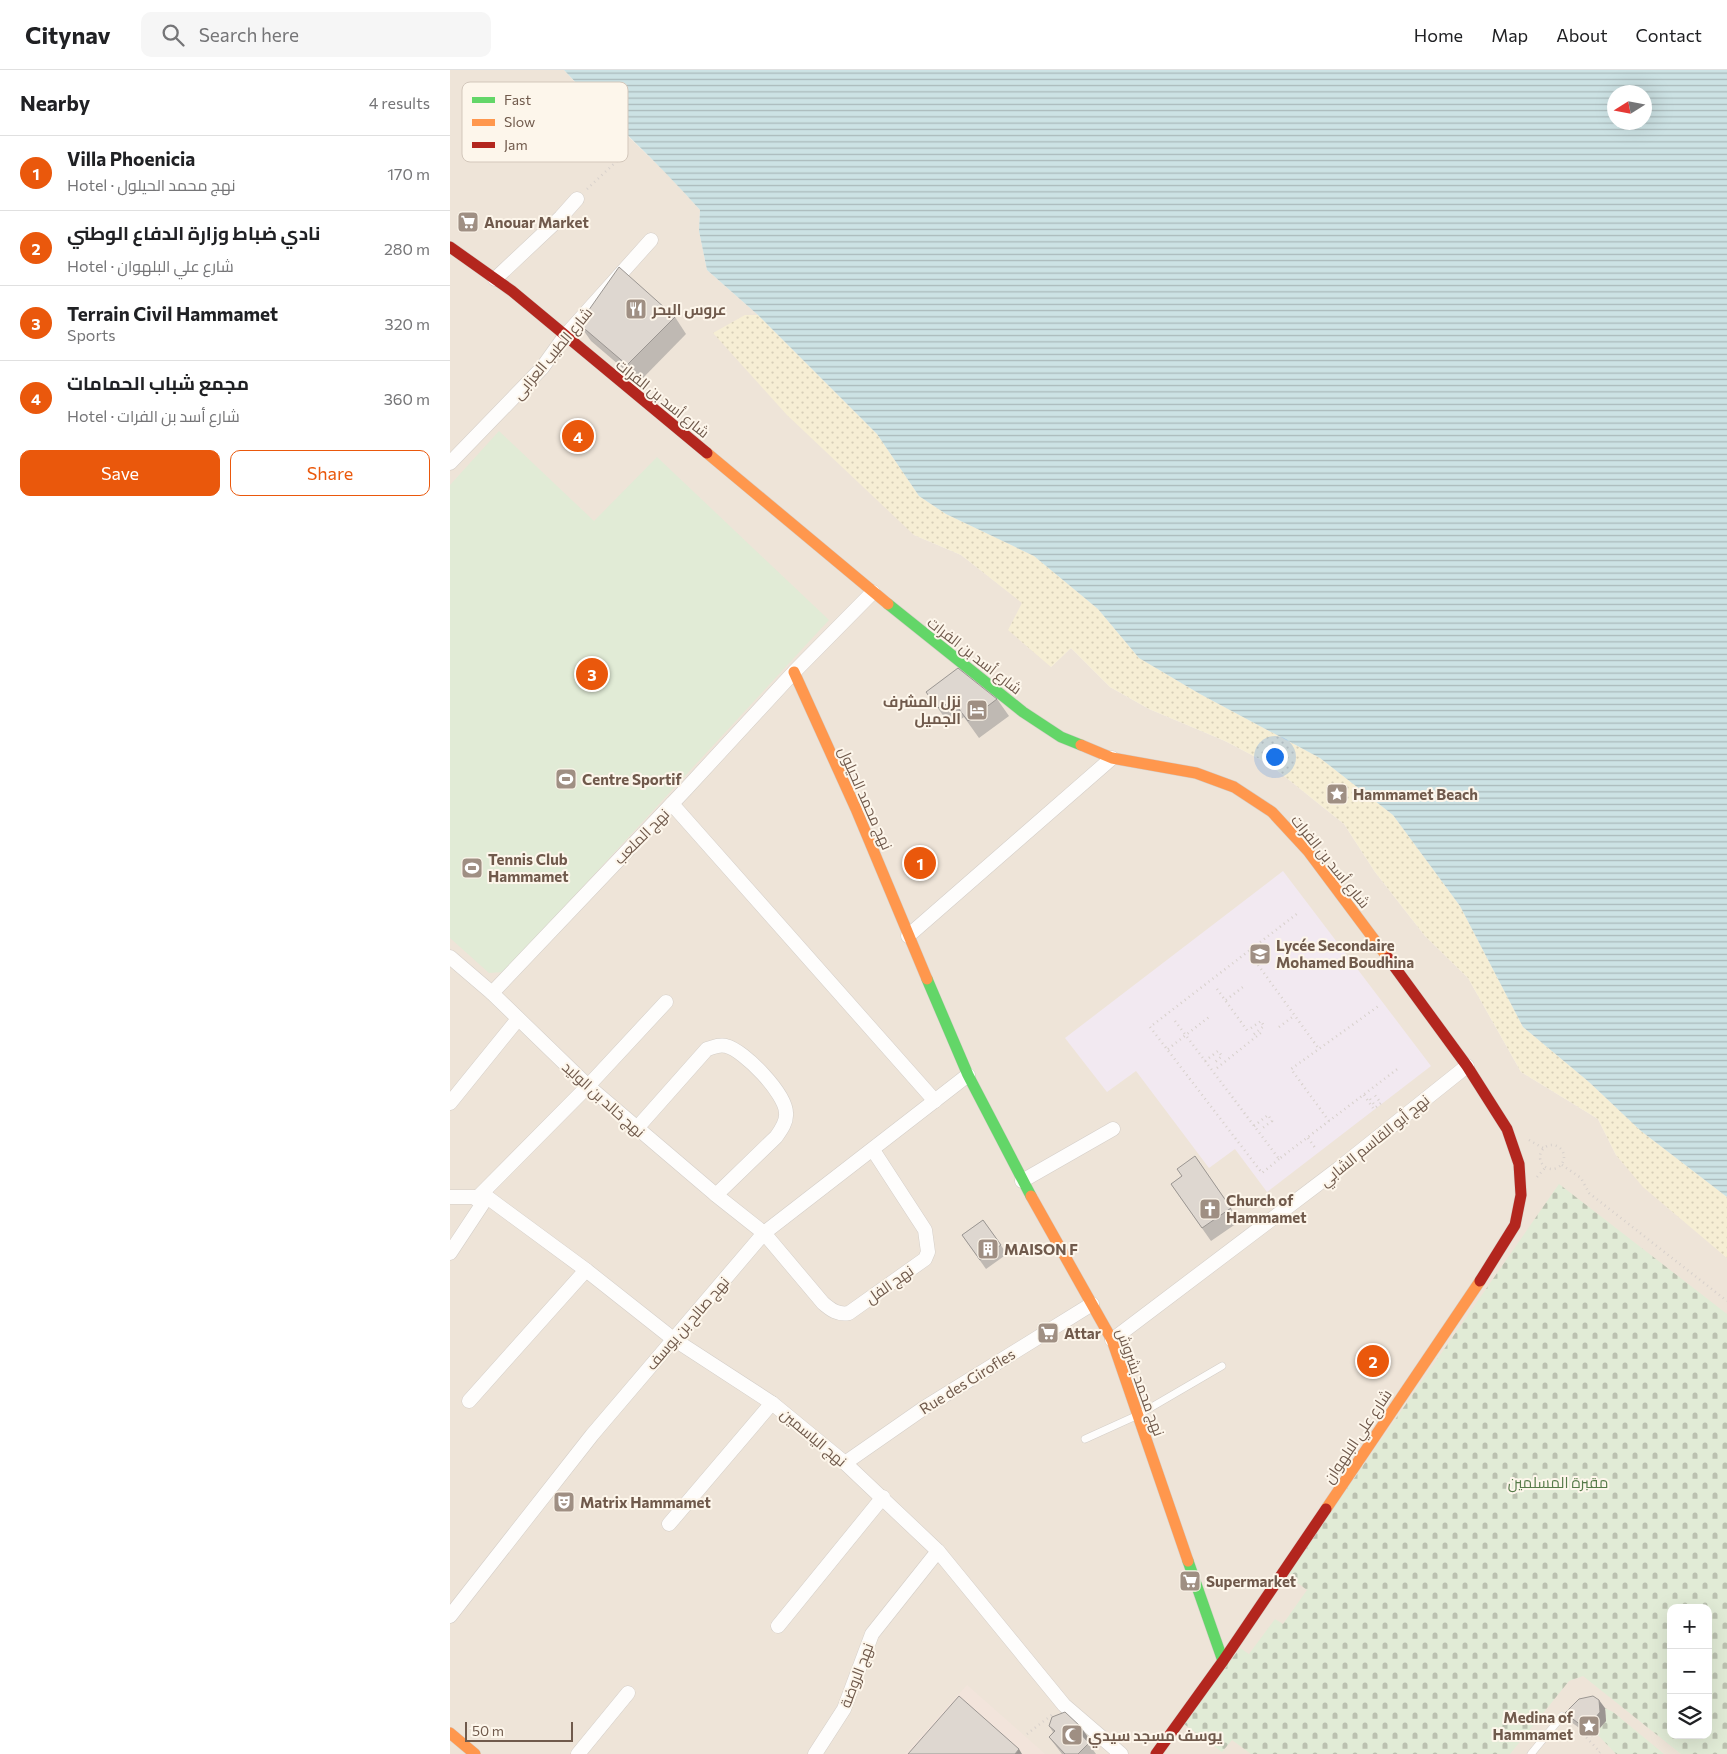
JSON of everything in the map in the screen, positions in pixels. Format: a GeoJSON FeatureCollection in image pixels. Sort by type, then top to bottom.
{"type":"FeatureCollection","features":[{"type":"Feature","properties":{"kind":"street"},"geometry":{"type":"LineString","coordinates":[[495,280],[561,217],[577,199]]}},
{"type":"Feature","properties":{"kind":"street","name":"شارع الطيب العزابى"},"geometry":{"type":"LineString","coordinates":[[450,463],[542,368],[564,336],[651,240]]}},
{"type":"Feature","properties":{"kind":"street","name":"شارع أسد بن الفرات"},"geometry":{"type":"LineString","coordinates":[[450,247],[495,280],[873,592],[1023,712],[1061,737],[1112,758],[1196,773],[1234,786],[1272,812],[1308,851],[1467,1066]]}},
{"type":"Feature","properties":{"kind":"street","name":"نهج الملعب"},"geometry":{"type":"LineString","coordinates":[[492,993],[672,804],[794,672],[873,592]]}},
{"type":"Feature","properties":{"kind":"street","name":"نهج محمد الحيلول"},"geometry":{"type":"LineString","coordinates":[[794,672],[856,809],[968,1075]]}},
{"type":"Feature","properties":{"kind":"street"},"geometry":{"type":"LineString","coordinates":[[908,936],[1112,758]]}},
{"type":"Feature","properties":{"kind":"street"},"geometry":{"type":"LineString","coordinates":[[672,804],[935,1101]]}},
{"type":"Feature","properties":{"kind":"street","name":"نهج خالد بن الوليد"},"geometry":{"type":"LineString","coordinates":[[452,962],[492,993],[588,1086],[716,1195],[764,1233]]}},
{"type":"Feature","properties":{"kind":"street"},"geometry":{"type":"LineString","coordinates":[[450,1253],[481,1198],[666,1002]]}},
{"type":"Feature","properties":{"kind":"street"},"geometry":{"type":"LineString","coordinates":[[450,1104],[518,1019]]}},
{"type":"Feature","properties":{"kind":"street"},"geometry":{"type":"LineString","coordinates":[[637,1128],[707,1050],[716,1046],[726,1046],[743,1055],[777,1090],[784,1100],[786,1114],[783,1127],[776,1137],[716,1195]]}},
{"type":"Feature","properties":{"kind":"street","name":"نهج أبو القاسم الشابي"},"geometry":{"type":"LineString","coordinates":[[1112,1340],[1324,1181],[1467,1066]]}},
{"type":"Feature","properties":{"kind":"street","name":"شارع علي البلهوان"},"geometry":{"type":"LineString","coordinates":[[1156,1754],[1223,1661],[1505,1244],[1515,1225],[1521,1186],[1519,1164],[1514,1146],[1502,1121],[1467,1066]]}},
{"type":"Feature","properties":{"kind":"street","name":"نهج صالح بن يوسف"},"geometry":{"type":"LineString","coordinates":[[450,1616],[592,1434],[672,1338],[764,1233],[968,1075]]}},
{"type":"Feature","properties":{"kind":"street","name":"نهج محمد بشروش"},"geometry":{"type":"LineString","coordinates":[[968,1075],[1022,1181],[1112,1340],[1223,1661]]}},
{"type":"Feature","properties":{"kind":"street"},"geometry":{"type":"LineString","coordinates":[[1022,1181],[1113,1129]]}},
{"type":"Feature","properties":{"kind":"street","name":"نهج الفل"},"geometry":{"type":"LineString","coordinates":[[764,1233],[823,1303],[830,1309],[842,1314],[848,1312],[925,1259],[928,1252],[925,1230],[873,1150]]}},
{"type":"Feature","properties":{"kind":"street"},"geometry":{"type":"LineString","coordinates":[[450,1197],[481,1198]]}},
{"type":"Feature","properties":{"kind":"street","name":"نهج الياسمين"},"geometry":{"type":"LineString","coordinates":[[481,1198],[586,1270],[672,1338],[772,1403],[845,1463],[938,1551],[1064,1706],[1121,1754]]}},
{"type":"Feature","properties":{"kind":"street"},"geometry":{"type":"LineString","coordinates":[[469,1401],[586,1270]]}},
{"type":"Feature","properties":{"kind":"street","name":"Rue des Girofles"},"geometry":{"type":"LineString","coordinates":[[845,1463],[924,1408],[1092,1304]]}},
{"type":"Feature","properties":{"kind":"street"},"geometry":{"type":"LineString","coordinates":[[669,1524],[772,1403]]}},
{"type":"Feature","properties":{"kind":"street"},"geometry":{"type":"LineString","coordinates":[[778,1626],[883,1497]]}},
{"type":"Feature","properties":{"kind":"street","name":"نهج الروضة"},"geometry":{"type":"LineString","coordinates":[[815,1754],[844,1709],[872,1634],[938,1551]]}},
{"type":"Feature","properties":{"kind":"street"},"geometry":{"type":"LineString","coordinates":[[578,1754],[628,1693]]}},
{"type":"Feature","properties":{"kind":"street"},"geometry":{"type":"LineString","coordinates":[[450,1733],[474,1754]]}},
{"type":"Feature","properties":{"kind":"lane"},"geometry":{"type":"LineString","coordinates":[[1085,1439],[1138,1415],[1222,1366]]}},
{"type":"Feature","properties":{"kind":"lane"},"geometry":{"type":"LineString","coordinates":[[1531,1754],[1562,1716]]}},
{"type":"Feature","properties":{"kind":"path"},"geometry":{"type":"LineString","coordinates":[[577,199],[616,162]]}},
{"type":"Feature","properties":{"kind":"path"},"geometry":{"type":"LineString","coordinates":[[1298,913],[1150,1027],[1262,1173],[1400,1067]]}},
{"type":"Feature","properties":{"kind":"path"},"geometry":{"type":"LineString","coordinates":[[1253,947],[1259,954],[1253,958],[1319,1049]]}},
{"type":"Feature","properties":{"kind":"path"},"geometry":{"type":"LineString","coordinates":[[1225,1000],[1243,987]]}},
{"type":"Feature","properties":{"kind":"path"},"geometry":{"type":"LineString","coordinates":[[1217,989],[1249,1033]]}},
{"type":"Feature","properties":{"kind":"path"},"geometry":{"type":"LineString","coordinates":[[1329,1121],[1292,1069],[1380,1005]]}},
{"type":"Feature","properties":{"kind":"path"},"geometry":{"type":"LineString","coordinates":[[1280,1027],[1295,1015]]}},
{"type":"Feature","properties":{"kind":"path"},"geometry":{"type":"LineString","coordinates":[[1168,1049],[1209,1017]]}},
{"type":"Feature","properties":{"kind":"path"},"geometry":{"type":"LineString","coordinates":[[1175,1021],[1279,1160]]}},
{"type":"Feature","properties":{"kind":"path"},"geometry":{"type":"LineString","coordinates":[[1251,1028],[1261,1021],[1264,1026],[1253,1035]]}},
{"type":"Feature","properties":{"kind":"path"},"geometry":{"type":"LineString","coordinates":[[1216,1068],[1262,1032]]}},
{"type":"Feature","properties":{"kind":"path"},"geometry":{"type":"LineString","coordinates":[[1205,1061],[1218,1051],[1222,1056],[1213,1064]]}},
{"type":"Feature","properties":{"kind":"path"},"geometry":{"type":"LineString","coordinates":[[1370,1099],[1376,1107],[1381,1103],[1374,1094]]}},
{"type":"Feature","properties":{"kind":"path"},"geometry":{"type":"LineString","coordinates":[[1364,1095],[1373,1108]]}},
{"type":"Feature","properties":{"kind":"path"},"geometry":{"type":"LineString","coordinates":[[1254,1126],[1268,1115],[1272,1121],[1260,1130]]}},
{"type":"Feature","properties":{"kind":"path"},"geometry":{"type":"LineString","coordinates":[[1308,1138],[1316,1149]]}},
{"type":"Feature","properties":{"kind":"path"},"geometry":{"type":"LineString","coordinates":[[1549,1144],[1556,1144],[1561,1148],[1564,1160],[1562,1165],[1554,1168],[1545,1168],[1540,1158],[1543,1148],[1549,1144]]}},
{"type":"Feature","properties":{"kind":"path"},"geometry":{"type":"LineString","coordinates":[[1562,1165],[1581,1178],[1589,1193],[1727,1301]]}},
{"type":"Feature","properties":{"kind":"path"},"geometry":{"type":"LineString","coordinates":[[1027,1734],[1064,1706]]}},
{"type":"Feature","properties":{"kind":"path"},"geometry":{"type":"LineString","coordinates":[[1583,1720],[1585,1736],[1599,1753]]}},
{"type":"Feature","properties":{"kind":"shaded area"},"geometry":{"type":"Polygon","coordinates":[[[450,70],[564,70],[575,82],[462,82],[462,162],[628,162],[628,136],[669,176],[700,210],[699,231],[707,270],[758,315],[745,315],[914,535],[961,555],[1023,603],[1051,667],[1071,648],[1110,687],[1149,709],[1225,741],[1269,764],[1344,824],[1375,872],[1425,936],[1468,978],[1521,1072],[1598,1119],[1616,1155],[1727,1258],[1727,1754],[450,1754],[450,70]]]}},
{"type":"Feature","properties":{"kind":"shaded area"},"geometry":{"type":"Polygon","coordinates":[[[564,70],[1727,70],[1727,1197],[1641,1131],[1589,1082],[1523,1027],[1460,906],[1393,815],[1320,758],[1200,694],[1139,658],[1098,609],[1034,556],[946,514],[919,496],[877,434],[758,315],[707,270],[699,231],[700,210],[628,135],[628,82],[575,82],[564,70]]]}},
{"type":"Feature","properties":{"kind":"shaded area","name":"Lycée Secondaire Mohamed Boudhina"},"geometry":{"type":"Polygon","coordinates":[[[1283,871],[1431,1066],[1267,1192],[1235,1149],[1209,1168],[1136,1071],[1107,1092],[1065,1038],[1283,871]]]}},
{"type":"Feature","properties":{"kind":"shaded area"},"geometry":{"type":"Polygon","coordinates":[[[967,1685],[1045,1754],[905,1754],[967,1685]]]}},
{"type":"Feature","properties":{"kind":"sand","name":"Hammamet Beach"},"geometry":{"type":"Polygon","coordinates":[[[745,315],[758,315],[877,434],[919,496],[946,514],[1034,556],[1098,609],[1139,658],[1200,694],[1320,758],[1393,815],[1460,906],[1523,1027],[1589,1082],[1641,1131],[1727,1197],[1727,1258],[1643,1187],[1616,1155],[1598,1119],[1521,1072],[1468,978],[1425,936],[1375,872],[1344,824],[1269,764],[1225,741],[1149,709],[1110,687],[1071,648],[1051,667],[1008,630],[1022,603],[961,555],[914,535],[787,415],[713,333],[745,315]]]}},
{"type":"Feature","properties":{"kind":"green space","name":"Centre Sportif"},"geometry":{"type":"Polygon","coordinates":[[[499,431],[594,521],[657,457],[829,620],[504,972],[489,973],[450,938],[450,485],[499,431]]]}},
{"type":"Feature","properties":{"kind":"green space","name":"مقبرة المسلمين"},"geometry":{"type":"Polygon","coordinates":[[[1559,1184],[1727,1314],[1727,1754],[1681,1754],[1583,1676],[1569,1681],[1510,1754],[1251,1754],[1232,1740],[1222,1752],[1184,1724],[1240,1648],[1249,1654],[1275,1619],[1283,1624],[1307,1590],[1287,1575],[1559,1184]]]}},
{"type":"Feature","properties":{"kind":"green space"},"geometry":{"type":"Polygon","coordinates":[[[1605,1708],[1613,1712],[1664,1754],[1616,1754],[1596,1733],[1606,1721],[1605,1708]]]}},
{"type":"Feature","properties":{"kind":"building","name":"عروس البحر"},"geometry":{"type":"Polygon","coordinates":[[[619,267],[675,317],[627,365],[579,324],[619,267]]]}},
{"type":"Feature","properties":{"kind":"building"},"geometry":{"type":"Polygon","coordinates":[[[958,668],[997,699],[968,721],[952,700],[938,708],[926,692],[958,668]]]}},
{"type":"Feature","properties":{"kind":"building","name":"Church of Hammamet"},"geometry":{"type":"Polygon","coordinates":[[[1195,1156],[1231,1208],[1202,1228],[1171,1184],[1182,1176],[1177,1169],[1195,1156]]]}},
{"type":"Feature","properties":{"kind":"building","name":"MAISON F"},"geometry":{"type":"Polygon","coordinates":[[[983,1220],[1001,1245],[980,1260],[962,1235],[983,1220]]]}},
{"type":"Feature","properties":{"kind":"building"},"geometry":{"type":"Polygon","coordinates":[[[959,1696],[1019,1749],[1015,1754],[908,1754],[959,1696]]]}},
{"type":"Feature","properties":{"kind":"building"},"geometry":{"type":"Polygon","coordinates":[[[1593,1696],[1599,1700],[1600,1712],[1586,1729],[1565,1713],[1579,1699],[1593,1696]]]}},
{"type":"Feature","properties":{"kind":"building"},"geometry":{"type":"Polygon","coordinates":[[[1065,1712],[1081,1727],[1078,1731],[1089,1743],[1078,1754],[1065,1754],[1049,1737],[1055,1731],[1049,1726],[1052,1717],[1065,1712]]]}},
{"type":"Feature","properties":{"kind":"traffic: fast"},"geometry":{"type":"LineString","coordinates":[[888,604],[1023,712],[1061,737],[1081,745]]}},
{"type":"Feature","properties":{"kind":"traffic: fast"},"geometry":{"type":"LineString","coordinates":[[927,979],[968,1075],[1031,1196]]}},
{"type":"Feature","properties":{"kind":"traffic: fast"},"geometry":{"type":"LineString","coordinates":[[1188,1561],[1223,1661]]}},
{"type":"Feature","properties":{"kind":"traffic: slow"},"geometry":{"type":"LineString","coordinates":[[707,453],[888,604]]}},
{"type":"Feature","properties":{"kind":"traffic: slow"},"geometry":{"type":"LineString","coordinates":[[794,672],[856,809],[927,979]]}},
{"type":"Feature","properties":{"kind":"traffic: slow"},"geometry":{"type":"LineString","coordinates":[[1081,745],[1112,758],[1196,773],[1234,787],[1272,812],[1308,851],[1388,958]]}},
{"type":"Feature","properties":{"kind":"traffic: slow"},"geometry":{"type":"LineString","coordinates":[[1031,1196],[1112,1340],[1188,1561]]}},
{"type":"Feature","properties":{"kind":"traffic: slow"},"geometry":{"type":"LineString","coordinates":[[1326,1509],[1480,1281]]}},
{"type":"Feature","properties":{"kind":"traffic: slow"},"geometry":{"type":"LineString","coordinates":[[450,1733],[475,1754]]}},
{"type":"Feature","properties":{"kind":"traffic: jam"},"geometry":{"type":"LineString","coordinates":[[450,247],[512,291],[707,453]]}},
{"type":"Feature","properties":{"kind":"traffic: jam"},"geometry":{"type":"LineString","coordinates":[[1388,958],[1467,1066],[1507,1129],[1519,1164],[1521,1195],[1515,1225],[1480,1281]]}},
{"type":"Feature","properties":{"kind":"traffic: jam"},"geometry":{"type":"LineString","coordinates":[[1156,1754],[1223,1661],[1326,1509]]}},
{"type":"Feature","properties":{"kind":"place","name":"Anouar Market"},"geometry":{"type":"Point","coordinates":[468,222]}},
{"type":"Feature","properties":{"kind":"place","name":"عروس البحر"},"geometry":{"type":"Point","coordinates":[636,309]}},
{"type":"Feature","properties":{"kind":"place","name":"مجمع شباب الحمامات"},"geometry":{"type":"Point","coordinates":[578,436]}},
{"type":"Feature","properties":{"kind":"place","name":"Terrain Civil Hammamet"},"geometry":{"type":"Point","coordinates":[592,674]}},
{"type":"Feature","properties":{"kind":"place","name":"نزل المشرف الجميل"},"geometry":{"type":"Point","coordinates":[977,710]}},
{"type":"Feature","properties":{"kind":"place","name":"Centre Sportif"},"geometry":{"type":"Point","coordinates":[566,779]}},
{"type":"Feature","properties":{"kind":"place","name":"Hammamet Beach"},"geometry":{"type":"Point","coordinates":[1337,794]}},
{"type":"Feature","properties":{"kind":"place","name":"Villa Phoenicia"},"geometry":{"type":"Point","coordinates":[920,863]}},
{"type":"Feature","properties":{"kind":"place","name":"Tennis Club Hammamet"},"geometry":{"type":"Point","coordinates":[472,868]}},
{"type":"Feature","properties":{"kind":"place","name":"Lycée Secondaire Mohamed Boudhina"},"geometry":{"type":"Point","coordinates":[1260,954]}},
{"type":"Feature","properties":{"kind":"place","name":"Church of Hammamet"},"geometry":{"type":"Point","coordinates":[1210,1209]}},
{"type":"Feature","properties":{"kind":"place","name":"MAISON F"},"geometry":{"type":"Point","coordinates":[988,1249]}},
{"type":"Feature","properties":{"kind":"place","name":"Attar"},"geometry":{"type":"Point","coordinates":[1048,1333]}},
{"type":"Feature","properties":{"kind":"place","name":"نادي ضباط وزارة الدفاع الوطني"},"geometry":{"type":"Point","coordinates":[1373,1361]}},
{"type":"Feature","properties":{"kind":"place","name":"Matrix Hammamet"},"geometry":{"type":"Point","coordinates":[564,1502]}},
{"type":"Feature","properties":{"kind":"place","name":"Supermarket"},"geometry":{"type":"Point","coordinates":[1190,1581]}},
{"type":"Feature","properties":{"kind":"place","name":"Medina of Hammamet"},"geometry":{"type":"Point","coordinates":[1589,1726]}},
{"type":"Feature","properties":{"kind":"place","name":"يوسف مسجد سيدي"},"geometry":{"type":"Point","coordinates":[1072,1735]}}]}
